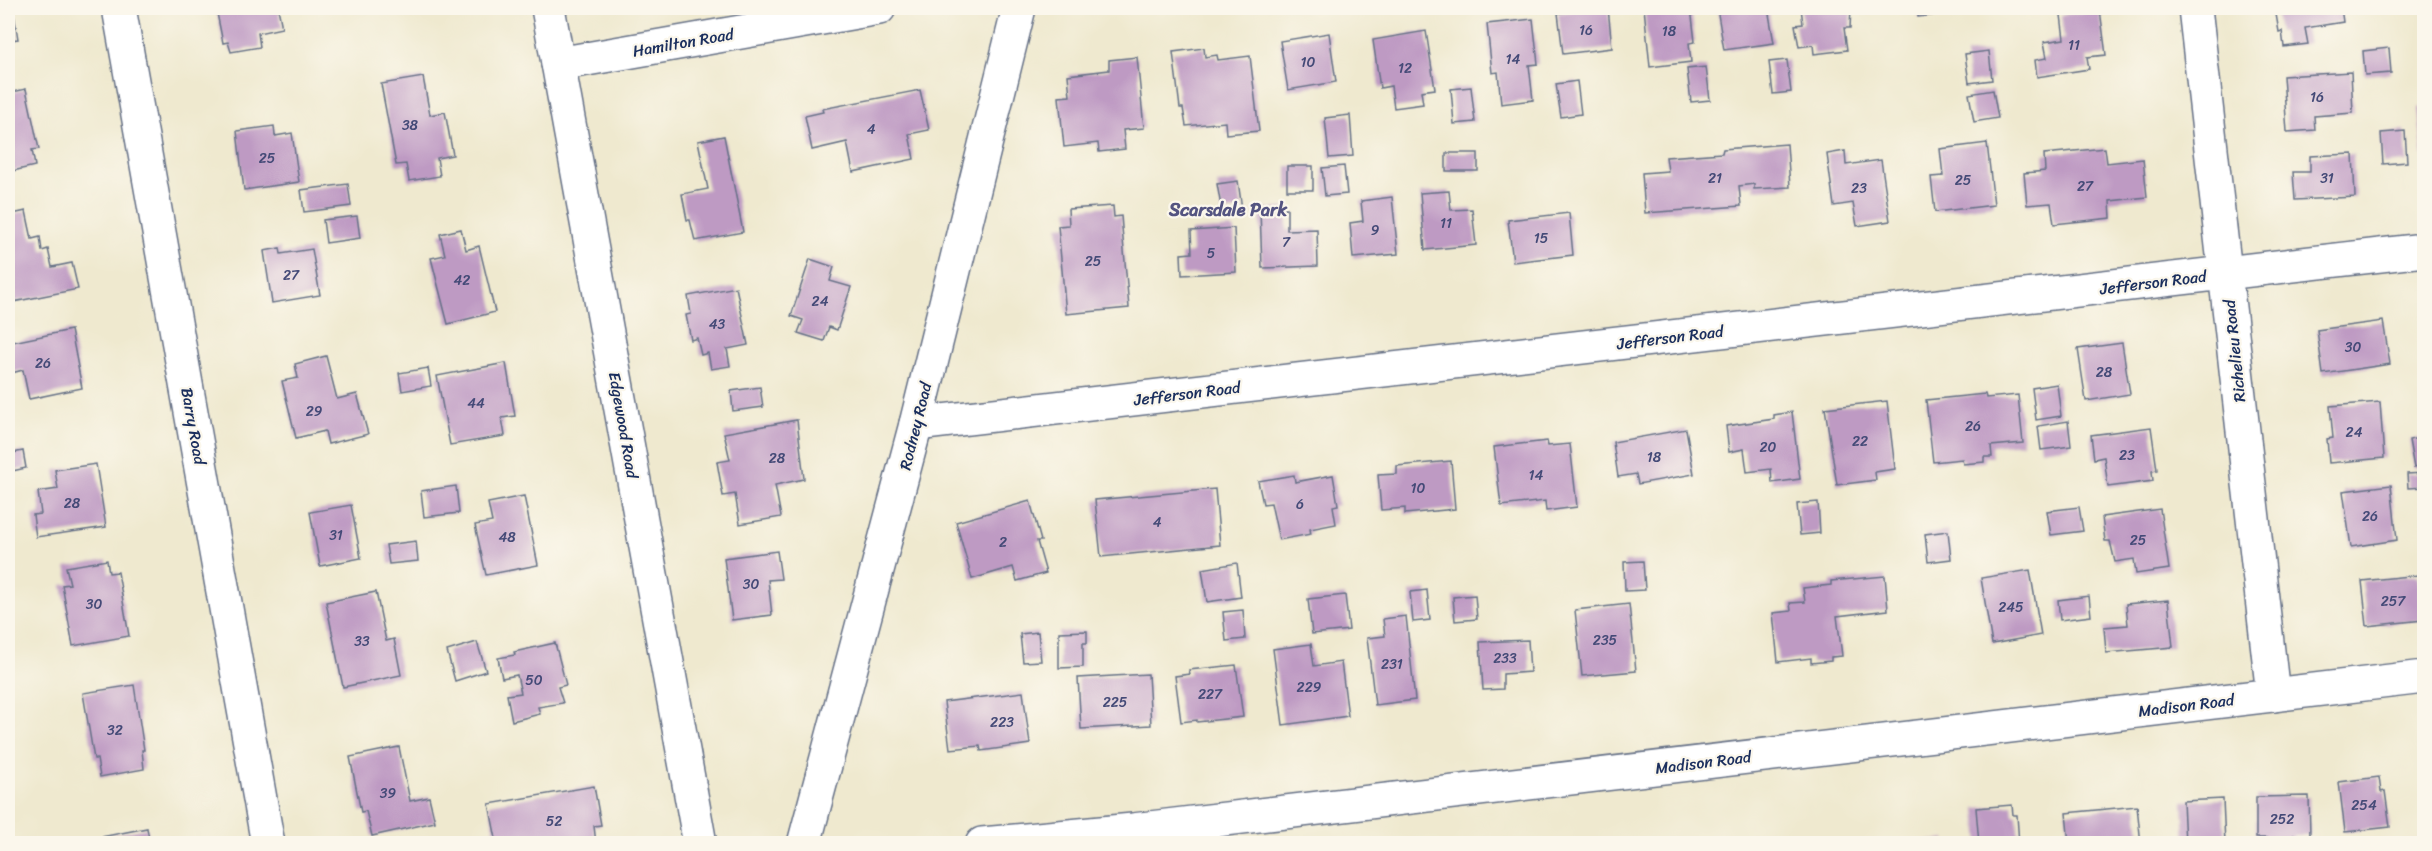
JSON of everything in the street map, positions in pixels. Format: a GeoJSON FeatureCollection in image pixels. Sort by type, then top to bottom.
{"type":"FeatureCollection","features":[{"type":"Feature","properties":{"kind":"street","name":"Barry Road"},"geometry":{"type":"LineString","coordinates":[[119,8],[268,843]]}},
{"type":"Feature","properties":{"kind":"street","name":"Edgewood Road"},"geometry":{"type":"LineString","coordinates":[[548,8],[700,843]]}},
{"type":"Feature","properties":{"kind":"street","name":"Hamilton Road"},"geometry":{"type":"LineString","coordinates":[[558,64],[879,8]]}},
{"type":"Feature","properties":{"kind":"street","name":"Rodney Road"},"geometry":{"type":"LineString","coordinates":[[804,843],[916,424],[1019,8]]}},
{"type":"Feature","properties":{"kind":"street","name":"Richelieu Road"},"geometry":{"type":"LineString","coordinates":[[2195,8],[2273,695]]}},
{"type":"Feature","properties":{"kind":"street","name":"Jefferson Road"},"geometry":{"type":"LineString","coordinates":[[916,424],[2424,250]]}},
{"type":"Feature","properties":{"kind":"street","name":"Madison Road"},"geometry":{"type":"LineString","coordinates":[[982,843],[1145,829],[2424,677]]}},
{"type":"Feature","properties":{"kind":"building"},"geometry":{"type":"Polygon","coordinates":[[[8,8],[13,8],[18,39],[11,40],[13,54],[8,55],[8,8]]]}},
{"type":"Feature","properties":{"kind":"building"},"geometry":{"type":"Polygon","coordinates":[[[216,8],[278,8],[282,28],[258,33],[260,47],[231,52],[228,42],[223,43],[216,8]]]}},
{"type":"Feature","properties":{"kind":"building"},"geometry":{"type":"Polygon","coordinates":[[[1585,8],[1608,8],[1612,48],[1563,54],[1558,13],[1585,10],[1585,8]]]}},
{"type":"Feature","properties":{"kind":"building"},"geometry":{"type":"Polygon","coordinates":[[[1644,8],[1691,8],[1695,42],[1689,43],[1691,62],[1650,67],[1644,8]]]}},
{"type":"Feature","properties":{"kind":"building"},"geometry":{"type":"Polygon","coordinates":[[[1717,8],[1768,8],[1774,43],[1724,50],[1717,8]]]}},
{"type":"Feature","properties":{"kind":"building"},"geometry":{"type":"Polygon","coordinates":[[[1801,8],[1851,8],[1850,28],[1844,28],[1847,50],[1814,54],[1813,45],[1799,47],[1795,25],[1803,24],[1801,8]]]}},
{"type":"Feature","properties":{"kind":"building"},"geometry":{"type":"Polygon","coordinates":[[[1917,8],[1965,8],[1965,12],[1918,17],[1917,8]]]}},
{"type":"Feature","properties":{"kind":"building"},"geometry":{"type":"Polygon","coordinates":[[[2275,8],[2341,8],[2343,22],[2305,28],[2308,44],[2284,47],[2275,8]]]}},
{"type":"Feature","properties":{"kind":"building"},"geometry":{"type":"Polygon","coordinates":[[[2100,10],[2106,55],[2087,57],[2089,69],[2037,77],[2035,60],[2047,58],[2044,42],[2064,39],[2061,15],[2100,10]]]}},
{"type":"Feature","properties":{"kind":"building"},"geometry":{"type":"Polygon","coordinates":[[[1533,19],[1538,64],[1529,65],[1533,100],[1501,104],[1498,72],[1492,73],[1487,24],[1533,19]]]}},
{"type":"Feature","properties":{"kind":"building"},"geometry":{"type":"Polygon","coordinates":[[[1426,31],[1435,89],[1421,91],[1423,104],[1394,108],[1391,86],[1380,88],[1373,40],[1426,31]]]}},
{"type":"Feature","properties":{"kind":"building"},"geometry":{"type":"Polygon","coordinates":[[[1329,33],[1336,82],[1288,90],[1280,41],[1329,33]]]}},
{"type":"Feature","properties":{"kind":"building"},"geometry":{"type":"Polygon","coordinates":[[[1204,48],[1205,57],[1217,55],[1218,60],[1250,56],[1259,131],[1226,134],[1225,122],[1186,126],[1183,108],[1180,108],[1173,52],[1204,48]]]}},
{"type":"Feature","properties":{"kind":"building"},"geometry":{"type":"Polygon","coordinates":[[[2389,48],[2391,73],[2365,75],[2363,51],[2389,48]]]}},
{"type":"Feature","properties":{"kind":"building"},"geometry":{"type":"Polygon","coordinates":[[[1989,51],[1992,80],[1969,83],[1965,54],[1989,51]]]}},
{"type":"Feature","properties":{"kind":"building"},"geometry":{"type":"Polygon","coordinates":[[[1137,57],[1144,128],[1123,130],[1125,149],[1099,152],[1098,143],[1064,147],[1059,97],[1070,96],[1068,75],[1109,70],[1109,60],[1137,57]]]}},
{"type":"Feature","properties":{"kind":"building"},"geometry":{"type":"Polygon","coordinates":[[[1787,60],[1791,92],[1773,94],[1769,62],[1787,60]]]}},
{"type":"Feature","properties":{"kind":"building"},"geometry":{"type":"Polygon","coordinates":[[[1706,67],[1710,100],[1691,102],[1687,69],[1706,67]]]}},
{"type":"Feature","properties":{"kind":"building"},"geometry":{"type":"Polygon","coordinates":[[[2351,72],[2353,113],[2314,116],[2315,130],[2287,132],[2283,76],[2351,72]]]}},
{"type":"Feature","properties":{"kind":"building"},"geometry":{"type":"Polygon","coordinates":[[[423,77],[430,115],[445,112],[453,155],[437,158],[440,176],[409,181],[406,164],[396,165],[381,84],[423,77]]]}},
{"type":"Feature","properties":{"kind":"building"},"geometry":{"type":"Polygon","coordinates":[[[1577,81],[1581,114],[1561,117],[1556,84],[1577,81]]]}},
{"type":"Feature","properties":{"kind":"building"},"geometry":{"type":"Polygon","coordinates":[[[1471,87],[1475,122],[1454,124],[1451,89],[1471,87]]]}},
{"type":"Feature","properties":{"kind":"building"},"geometry":{"type":"Polygon","coordinates":[[[26,89],[39,149],[32,150],[35,166],[8,172],[8,93],[26,89]]]}},
{"type":"Feature","properties":{"kind":"building"},"geometry":{"type":"Polygon","coordinates":[[[920,90],[929,130],[909,134],[914,159],[853,172],[847,142],[812,150],[805,116],[823,112],[822,109],[920,90]]]}},
{"type":"Feature","properties":{"kind":"building"},"geometry":{"type":"Polygon","coordinates":[[[1993,90],[1998,118],[1974,122],[1969,94],[1993,90]]]}},
{"type":"Feature","properties":{"kind":"building"},"geometry":{"type":"Polygon","coordinates":[[[2424,107],[2424,156],[2423,156],[2418,108],[2424,107]]]}},
{"type":"Feature","properties":{"kind":"building"},"geometry":{"type":"Polygon","coordinates":[[[1350,115],[1353,156],[1329,158],[1325,118],[1350,115]]]}},
{"type":"Feature","properties":{"kind":"building"},"geometry":{"type":"Polygon","coordinates":[[[274,126],[275,136],[292,133],[299,182],[244,190],[237,131],[274,126]]]}},
{"type":"Feature","properties":{"kind":"building"},"geometry":{"type":"Polygon","coordinates":[[[2405,131],[2407,162],[2383,164],[2381,133],[2405,131]]]}},
{"type":"Feature","properties":{"kind":"building"},"geometry":{"type":"Polygon","coordinates":[[[724,136],[743,232],[695,241],[690,220],[687,220],[682,194],[708,189],[698,141],[724,136]]]}},
{"type":"Feature","properties":{"kind":"building"},"geometry":{"type":"Polygon","coordinates":[[[1987,143],[1994,205],[1935,212],[1931,177],[1943,176],[1940,149],[1987,143]]]}},
{"type":"Feature","properties":{"kind":"building"},"geometry":{"type":"Polygon","coordinates":[[[1787,144],[1790,187],[1754,189],[1754,184],[1739,186],[1741,206],[1645,213],[1642,173],[1668,171],[1666,157],[1722,153],[1723,149],[1787,144]]]}},
{"type":"Feature","properties":{"kind":"building"},"geometry":{"type":"Polygon","coordinates":[[[2105,148],[2107,163],[2143,159],[2147,197],[2110,201],[2111,218],[2054,224],[2051,203],[2027,205],[2024,173],[2045,171],[2044,154],[2105,148]]]}},
{"type":"Feature","properties":{"kind":"building"},"geometry":{"type":"Polygon","coordinates":[[[1845,151],[1846,165],[1881,160],[1890,221],[1857,226],[1853,203],[1834,206],[1827,154],[1845,151]]]}},
{"type":"Feature","properties":{"kind":"building"},"geometry":{"type":"Polygon","coordinates":[[[1446,153],[1478,153],[1478,171],[1446,171],[1446,153]]]}},
{"type":"Feature","properties":{"kind":"building"},"geometry":{"type":"Polygon","coordinates":[[[2353,154],[2355,197],[2295,200],[2293,172],[2310,172],[2310,156],[2353,154]]]}},
{"type":"Feature","properties":{"kind":"building"},"geometry":{"type":"Polygon","coordinates":[[[1287,166],[1313,166],[1313,190],[1287,190],[1287,166]]]}},
{"type":"Feature","properties":{"kind":"building"},"geometry":{"type":"Polygon","coordinates":[[[1344,166],[1347,194],[1325,196],[1322,168],[1344,166]]]}},
{"type":"Feature","properties":{"kind":"building"},"geometry":{"type":"Polygon","coordinates":[[[1238,181],[1242,209],[1222,212],[1217,184],[1238,181]]]}},
{"type":"Feature","properties":{"kind":"building"},"geometry":{"type":"Polygon","coordinates":[[[348,184],[351,206],[304,212],[301,190],[348,184]]]}},
{"type":"Feature","properties":{"kind":"building"},"geometry":{"type":"Polygon","coordinates":[[[1449,191],[1451,210],[1472,209],[1476,245],[1425,250],[1420,193],[1449,191]]]}},
{"type":"Feature","properties":{"kind":"building"},"geometry":{"type":"Polygon","coordinates":[[[1392,197],[1398,254],[1353,258],[1350,223],[1363,221],[1361,201],[1392,197]]]}},
{"type":"Feature","properties":{"kind":"building"},"geometry":{"type":"Polygon","coordinates":[[[1113,206],[1114,217],[1121,216],[1129,308],[1066,314],[1058,226],[1069,225],[1068,209],[1113,206]]]}},
{"type":"Feature","properties":{"kind":"building"},"geometry":{"type":"Polygon","coordinates":[[[1287,208],[1287,230],[1317,229],[1318,266],[1262,268],[1260,209],[1287,208]]]}},
{"type":"Feature","properties":{"kind":"building"},"geometry":{"type":"Polygon","coordinates":[[[26,211],[32,239],[40,237],[42,251],[48,249],[52,267],[72,263],[78,289],[8,303],[8,272],[14,270],[8,238],[8,215],[26,211]]]}},
{"type":"Feature","properties":{"kind":"building"},"geometry":{"type":"Polygon","coordinates":[[[1569,213],[1573,255],[1513,262],[1508,220],[1569,213]]]}},
{"type":"Feature","properties":{"kind":"building"},"geometry":{"type":"Polygon","coordinates":[[[357,216],[360,238],[326,243],[323,220],[357,216]]]}},
{"type":"Feature","properties":{"kind":"building"},"geometry":{"type":"Polygon","coordinates":[[[1234,228],[1236,272],[1182,275],[1181,254],[1192,253],[1191,231],[1234,228]]]}},
{"type":"Feature","properties":{"kind":"building"},"geometry":{"type":"Polygon","coordinates":[[[461,229],[466,250],[479,246],[495,312],[448,324],[431,258],[445,255],[440,234],[461,229]]]}},
{"type":"Feature","properties":{"kind":"building"},"geometry":{"type":"Polygon","coordinates":[[[280,248],[281,254],[312,249],[320,295],[272,303],[264,251],[280,248]]]}},
{"type":"Feature","properties":{"kind":"building"},"geometry":{"type":"Polygon","coordinates":[[[810,259],[834,267],[830,281],[851,287],[837,330],[829,327],[824,341],[798,333],[803,320],[791,316],[810,259]]]}},
{"type":"Feature","properties":{"kind":"building"},"geometry":{"type":"Polygon","coordinates":[[[736,287],[748,345],[727,349],[730,366],[711,369],[708,353],[701,355],[697,338],[691,340],[686,315],[691,314],[688,296],[736,287]]]}},
{"type":"Feature","properties":{"kind":"building"},"geometry":{"type":"Polygon","coordinates":[[[2383,321],[2390,364],[2323,374],[2317,330],[2383,321]]]}},
{"type":"Feature","properties":{"kind":"building"},"geometry":{"type":"Polygon","coordinates":[[[71,330],[82,388],[29,399],[23,370],[8,374],[8,343],[71,330]]]}},
{"type":"Feature","properties":{"kind":"building"},"geometry":{"type":"Polygon","coordinates":[[[2122,343],[2130,394],[2086,401],[2078,349],[2122,343]]]}},
{"type":"Feature","properties":{"kind":"building"},"geometry":{"type":"Polygon","coordinates":[[[326,356],[337,399],[357,394],[368,434],[328,444],[325,431],[296,438],[282,381],[298,378],[295,364],[326,356]]]}},
{"type":"Feature","properties":{"kind":"building"},"geometry":{"type":"Polygon","coordinates":[[[506,363],[515,416],[502,418],[505,436],[450,445],[437,376],[506,363]]]}},
{"type":"Feature","properties":{"kind":"building"},"geometry":{"type":"Polygon","coordinates":[[[428,368],[431,386],[402,391],[399,373],[428,368]]]}},
{"type":"Feature","properties":{"kind":"building"},"geometry":{"type":"Polygon","coordinates":[[[2057,384],[2061,416],[2036,420],[2032,388],[2057,384]]]}},
{"type":"Feature","properties":{"kind":"building"},"geometry":{"type":"Polygon","coordinates":[[[760,387],[763,407],[733,411],[731,391],[760,387]]]}},
{"type":"Feature","properties":{"kind":"building"},"geometry":{"type":"Polygon","coordinates":[[[1985,394],[1986,398],[2018,395],[2023,443],[1991,446],[1992,457],[1984,457],[1984,462],[1963,464],[1962,459],[1933,462],[1926,400],[1985,394]]]}},
{"type":"Feature","properties":{"kind":"building"},"geometry":{"type":"Polygon","coordinates":[[[1887,401],[1895,469],[1875,472],[1876,480],[1837,485],[1825,408],[1887,401]]]}},
{"type":"Feature","properties":{"kind":"building"},"geometry":{"type":"Polygon","coordinates":[[[2380,402],[2384,458],[2329,463],[2327,439],[2333,438],[2330,406],[2380,402]]]}},
{"type":"Feature","properties":{"kind":"building"},"geometry":{"type":"Polygon","coordinates":[[[1792,412],[1800,479],[1772,483],[1771,469],[1747,472],[1744,449],[1729,452],[1726,426],[1774,419],[1774,415],[1792,412]]]}},
{"type":"Feature","properties":{"kind":"building"},"geometry":{"type":"Polygon","coordinates":[[[797,420],[804,479],[775,485],[781,517],[740,524],[735,494],[723,496],[717,462],[730,460],[724,433],[797,420]]]}},
{"type":"Feature","properties":{"kind":"building"},"geometry":{"type":"Polygon","coordinates":[[[2068,421],[2071,446],[2041,450],[2038,426],[2068,421]]]}},
{"type":"Feature","properties":{"kind":"building"},"geometry":{"type":"Polygon","coordinates":[[[2151,427],[2157,470],[2152,471],[2153,481],[2108,487],[2104,457],[2094,459],[2091,435],[2151,427]]]}},
{"type":"Feature","properties":{"kind":"building"},"geometry":{"type":"Polygon","coordinates":[[[1686,429],[1694,474],[1638,484],[1636,474],[1618,477],[1613,442],[1686,429]]]}},
{"type":"Feature","properties":{"kind":"building"},"geometry":{"type":"Polygon","coordinates":[[[2424,437],[2424,466],[2414,468],[2409,440],[2424,437]]]}},
{"type":"Feature","properties":{"kind":"building"},"geometry":{"type":"Polygon","coordinates":[[[1547,441],[1548,446],[1570,444],[1577,507],[1546,511],[1545,501],[1501,506],[1494,447],[1547,441]]]}},
{"type":"Feature","properties":{"kind":"building"},"geometry":{"type":"Polygon","coordinates":[[[23,451],[26,468],[8,472],[8,454],[23,451]]]}},
{"type":"Feature","properties":{"kind":"building"},"geometry":{"type":"Polygon","coordinates":[[[1451,461],[1455,509],[1405,514],[1405,508],[1381,510],[1378,475],[1397,474],[1397,466],[1451,461]]]}},
{"type":"Feature","properties":{"kind":"building"},"geometry":{"type":"Polygon","coordinates":[[[96,464],[106,527],[36,537],[33,515],[41,514],[38,492],[58,489],[55,470],[96,464]]]}},
{"type":"Feature","properties":{"kind":"building"},"geometry":{"type":"Polygon","coordinates":[[[2424,473],[2424,487],[2408,488],[2407,474],[2424,473]]]}},
{"type":"Feature","properties":{"kind":"building"},"geometry":{"type":"Polygon","coordinates":[[[1294,475],[1295,482],[1333,475],[1338,505],[1333,506],[1336,524],[1310,529],[1311,534],[1279,540],[1271,503],[1263,504],[1258,481],[1294,475]]]}},
{"type":"Feature","properties":{"kind":"building"},"geometry":{"type":"Polygon","coordinates":[[[2391,485],[2397,540],[2351,547],[2343,491],[2391,485]]]}},
{"type":"Feature","properties":{"kind":"building"},"geometry":{"type":"Polygon","coordinates":[[[456,486],[459,513],[424,517],[421,491],[456,486]]]}},
{"type":"Feature","properties":{"kind":"building"},"geometry":{"type":"Polygon","coordinates":[[[1215,489],[1220,545],[1101,557],[1095,500],[1215,489]]]}},
{"type":"Feature","properties":{"kind":"building"},"geometry":{"type":"Polygon","coordinates":[[[524,496],[538,565],[486,575],[475,525],[492,522],[488,503],[524,496]]]}},
{"type":"Feature","properties":{"kind":"building"},"geometry":{"type":"Polygon","coordinates":[[[1030,501],[1041,541],[1037,541],[1046,573],[1017,581],[1013,567],[972,579],[956,522],[1030,501]]]}},
{"type":"Feature","properties":{"kind":"building"},"geometry":{"type":"Polygon","coordinates":[[[1818,502],[1820,533],[1800,535],[1797,504],[1818,502]]]}},
{"type":"Feature","properties":{"kind":"building"},"geometry":{"type":"Polygon","coordinates":[[[351,505],[361,558],[320,566],[310,512],[351,505]]]}},
{"type":"Feature","properties":{"kind":"building"},"geometry":{"type":"Polygon","coordinates":[[[2079,507],[2083,531],[2051,535],[2047,511],[2079,507]]]}},
{"type":"Feature","properties":{"kind":"building"},"geometry":{"type":"Polygon","coordinates":[[[2160,509],[2169,569],[2136,574],[2134,559],[2115,562],[2110,541],[2105,541],[2102,517],[2160,509]]]}},
{"type":"Feature","properties":{"kind":"building"},"geometry":{"type":"Polygon","coordinates":[[[1948,531],[1951,559],[1928,562],[1925,534],[1948,531]]]}},
{"type":"Feature","properties":{"kind":"building"},"geometry":{"type":"Polygon","coordinates":[[[416,541],[418,561],[389,564],[386,545],[416,541]]]}},
{"type":"Feature","properties":{"kind":"building"},"geometry":{"type":"Polygon","coordinates":[[[777,551],[781,579],[768,580],[772,615],[732,620],[724,558],[777,551]]]}},
{"type":"Feature","properties":{"kind":"building"},"geometry":{"type":"Polygon","coordinates":[[[107,560],[109,573],[118,572],[129,636],[73,646],[62,585],[70,584],[66,567],[107,560]]]}},
{"type":"Feature","properties":{"kind":"building"},"geometry":{"type":"Polygon","coordinates":[[[1643,561],[1645,590],[1625,591],[1624,562],[1643,561]]]}},
{"type":"Feature","properties":{"kind":"building"},"geometry":{"type":"Polygon","coordinates":[[[1237,563],[1241,597],[1207,602],[1202,569],[1237,563]]]}},
{"type":"Feature","properties":{"kind":"building"},"geometry":{"type":"Polygon","coordinates":[[[2030,570],[2041,635],[1992,644],[1981,578],[2030,570]]]}},
{"type":"Feature","properties":{"kind":"building"},"geometry":{"type":"Polygon","coordinates":[[[2418,575],[2423,620],[2367,626],[2362,581],[2418,575]]]}},
{"type":"Feature","properties":{"kind":"building"},"geometry":{"type":"Polygon","coordinates":[[[1885,576],[1888,610],[1837,616],[1842,656],[1831,657],[1831,661],[1811,663],[1811,658],[1778,662],[1773,613],[1791,611],[1790,603],[1805,602],[1803,588],[1831,585],[1831,581],[1885,576]]]}},
{"type":"Feature","properties":{"kind":"building"},"geometry":{"type":"Polygon","coordinates":[[[1427,590],[1430,620],[1413,622],[1410,592],[1427,590]]]}},
{"type":"Feature","properties":{"kind":"building"},"geometry":{"type":"Polygon","coordinates":[[[376,592],[386,641],[394,639],[401,675],[343,687],[326,602],[376,592]]]}},
{"type":"Feature","properties":{"kind":"building"},"geometry":{"type":"Polygon","coordinates":[[[1345,595],[1349,630],[1312,634],[1308,599],[1345,595]]]}},
{"type":"Feature","properties":{"kind":"building"},"geometry":{"type":"Polygon","coordinates":[[[1475,595],[1477,619],[1455,621],[1453,597],[1475,595]]]}},
{"type":"Feature","properties":{"kind":"building"},"geometry":{"type":"Polygon","coordinates":[[[2089,596],[2091,616],[2060,620],[2058,600],[2089,596]]]}},
{"type":"Feature","properties":{"kind":"building"},"geometry":{"type":"Polygon","coordinates":[[[2168,600],[2173,647],[2106,653],[2104,627],[2128,625],[2126,604],[2168,600]]]}},
{"type":"Feature","properties":{"kind":"building"},"geometry":{"type":"Polygon","coordinates":[[[1629,604],[1636,671],[1582,676],[1575,610],[1629,604]]]}},
{"type":"Feature","properties":{"kind":"building"},"geometry":{"type":"Polygon","coordinates":[[[1243,610],[1245,639],[1226,641],[1223,612],[1243,610]]]}},
{"type":"Feature","properties":{"kind":"building"},"geometry":{"type":"Polygon","coordinates":[[[1406,616],[1415,700],[1375,705],[1367,638],[1385,636],[1383,619],[1406,616]]]}},
{"type":"Feature","properties":{"kind":"building"},"geometry":{"type":"Polygon","coordinates":[[[1087,631],[1087,643],[1083,643],[1083,667],[1059,668],[1059,632],[1087,631]]]}},
{"type":"Feature","properties":{"kind":"building"},"geometry":{"type":"Polygon","coordinates":[[[1038,632],[1041,661],[1023,662],[1020,634],[1038,632]]]}},
{"type":"Feature","properties":{"kind":"building"},"geometry":{"type":"Polygon","coordinates":[[[1528,640],[1530,672],[1503,674],[1503,689],[1483,690],[1480,642],[1528,640]]]}},
{"type":"Feature","properties":{"kind":"building"},"geometry":{"type":"Polygon","coordinates":[[[477,642],[486,671],[455,681],[447,651],[477,642]]]}},
{"type":"Feature","properties":{"kind":"building"},"geometry":{"type":"Polygon","coordinates":[[[555,643],[566,685],[558,687],[563,703],[538,707],[540,714],[512,721],[507,695],[521,693],[517,675],[502,678],[498,658],[555,643]]]}},
{"type":"Feature","properties":{"kind":"building"},"geometry":{"type":"Polygon","coordinates":[[[1311,644],[1314,666],[1341,662],[1348,716],[1283,725],[1273,649],[1311,644]]]}},
{"type":"Feature","properties":{"kind":"building"},"geometry":{"type":"Polygon","coordinates":[[[1236,665],[1243,717],[1181,722],[1175,676],[1190,674],[1189,670],[1236,665]]]}},
{"type":"Feature","properties":{"kind":"building"},"geometry":{"type":"Polygon","coordinates":[[[1148,674],[1151,725],[1081,729],[1078,678],[1148,674]]]}},
{"type":"Feature","properties":{"kind":"building"},"geometry":{"type":"Polygon","coordinates":[[[134,685],[144,750],[142,750],[144,769],[100,777],[97,759],[94,759],[83,693],[134,685]]]}},
{"type":"Feature","properties":{"kind":"building"},"geometry":{"type":"Polygon","coordinates":[[[1023,692],[1030,744],[981,751],[980,746],[950,749],[944,702],[1023,692]]]}},
{"type":"Feature","properties":{"kind":"building"},"geometry":{"type":"Polygon","coordinates":[[[399,747],[410,801],[429,797],[435,822],[372,836],[366,811],[361,812],[350,757],[399,747]]]}},
{"type":"Feature","properties":{"kind":"building"},"geometry":{"type":"Polygon","coordinates":[[[2379,777],[2381,792],[2385,791],[2390,827],[2345,832],[2339,782],[2379,777]]]}},
{"type":"Feature","properties":{"kind":"building"},"geometry":{"type":"Polygon","coordinates":[[[594,786],[601,825],[594,826],[596,844],[497,844],[489,804],[594,786]]]}},
{"type":"Feature","properties":{"kind":"building"},"geometry":{"type":"Polygon","coordinates":[[[2309,796],[2310,835],[2294,835],[2294,844],[2267,844],[2267,838],[2256,838],[2256,797],[2309,796]]]}},
{"type":"Feature","properties":{"kind":"building"},"geometry":{"type":"Polygon","coordinates":[[[2223,799],[2225,844],[2185,844],[2183,801],[2223,799]]]}},
{"type":"Feature","properties":{"kind":"building"},"geometry":{"type":"Polygon","coordinates":[[[2012,805],[2013,815],[2017,815],[2019,844],[1979,844],[1976,808],[2012,805]]]}},
{"type":"Feature","properties":{"kind":"building"},"geometry":{"type":"Polygon","coordinates":[[[2137,806],[2141,844],[2069,844],[2066,813],[2137,806]]]}},
{"type":"Feature","properties":{"kind":"building"},"geometry":{"type":"Polygon","coordinates":[[[147,828],[150,844],[102,844],[101,837],[147,828]]]}},
{"type":"Feature","properties":{"kind":"building"},"geometry":{"type":"Polygon","coordinates":[[[1946,839],[1946,844],[1921,844],[1921,842],[1946,839]]]}},
{"type":"Feature","properties":{"kind":"district","name":"Scarsdale Park"},"geometry":{"type":"Point","coordinates":[1228,210]}}]}
